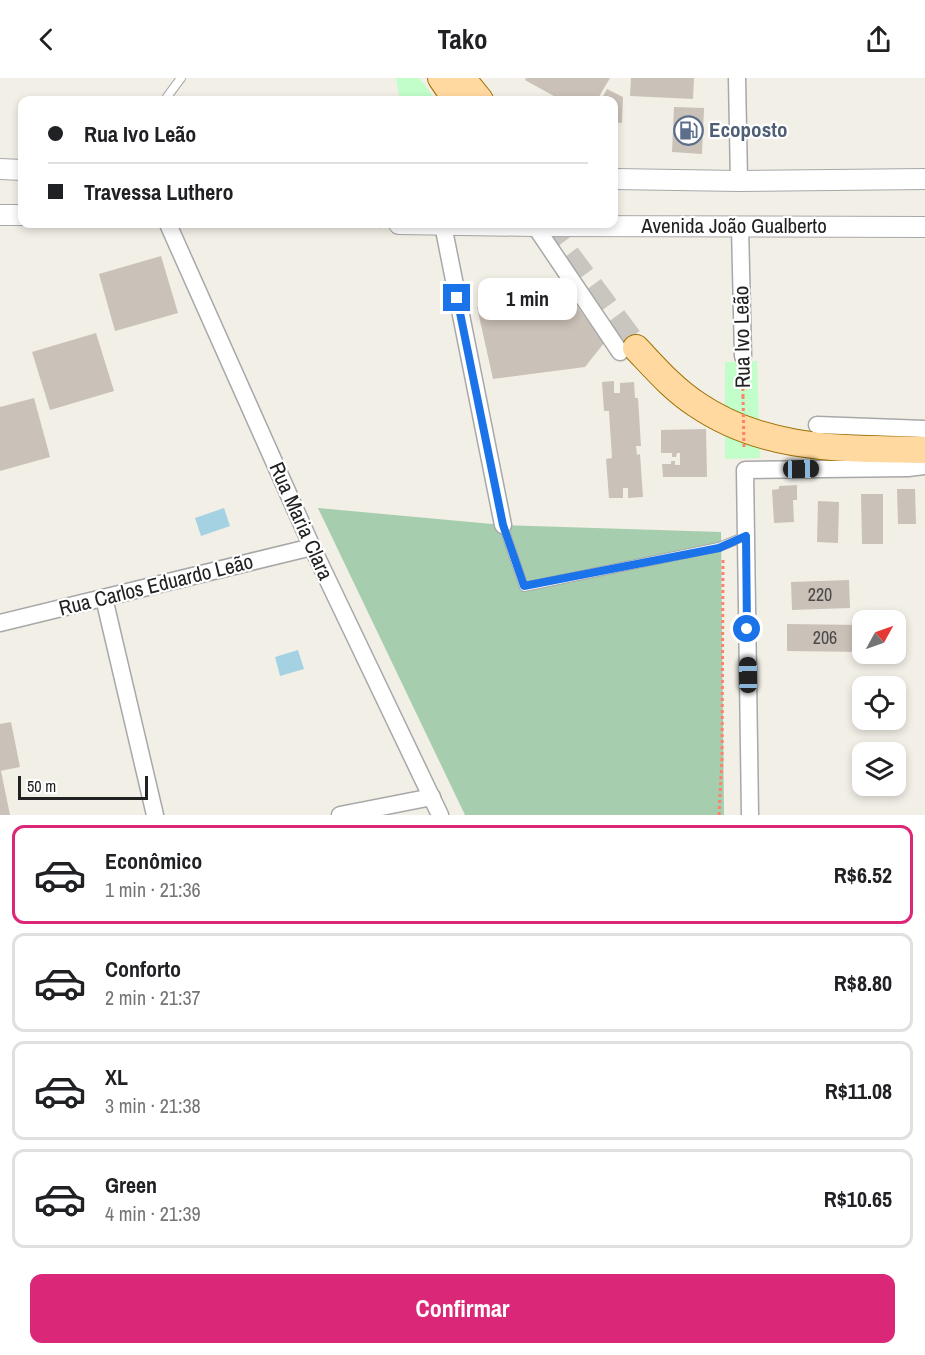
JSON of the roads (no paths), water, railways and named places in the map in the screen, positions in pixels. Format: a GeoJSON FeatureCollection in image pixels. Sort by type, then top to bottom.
{"type":"FeatureCollection","features":[{"type":"Feature","properties":{"kind":"main road"},"geometry":{"type":"LineString","coordinates":[[452,83],[473,96]]}},
{"type":"Feature","properties":{"kind":"main road"},"geometry":{"type":"LineString","coordinates":[[628,350],[744,440],[925,450]]}},
{"type":"Feature","properties":{"kind":"street"},"geometry":{"type":"LineString","coordinates":[[737,78],[739,181]]}},
{"type":"Feature","properties":{"kind":"street"},"geometry":{"type":"LineString","coordinates":[[0,170],[18,170]]}},
{"type":"Feature","properties":{"kind":"street"},"geometry":{"type":"LineString","coordinates":[[618,179],[739,181],[925,179]]}},
{"type":"Feature","properties":{"kind":"street"},"geometry":{"type":"LineString","coordinates":[[0,215],[18,215]]}},
{"type":"Feature","properties":{"kind":"street","name":"Avenida João Gualberto"},"geometry":{"type":"LineString","coordinates":[[618,226],[925,227]]}},
{"type":"Feature","properties":{"kind":"street","name":"Rua Ivo Leão"},"geometry":{"type":"LineString","coordinates":[[740,226],[743,356]]}},
{"type":"Feature","properties":{"kind":"street","name":"Rua Maria Clara"},"geometry":{"type":"LineString","coordinates":[[170,228],[312,547],[440,815]]}},
{"type":"Feature","properties":{"kind":"street"},"geometry":{"type":"LineString","coordinates":[[443,228],[503,525]]}},
{"type":"Feature","properties":{"kind":"street"},"geometry":{"type":"LineString","coordinates":[[536,228],[628,350]]}},
{"type":"Feature","properties":{"kind":"street"},"geometry":{"type":"LineString","coordinates":[[817,426],[925,429]]}},
{"type":"Feature","properties":{"kind":"street"},"geometry":{"type":"LineString","coordinates":[[750,815],[745,470],[925,466]]}},
{"type":"Feature","properties":{"kind":"street","name":"Rua Carlos Eduardo Leão"},"geometry":{"type":"LineString","coordinates":[[0,623],[312,547]]}},
{"type":"Feature","properties":{"kind":"street"},"geometry":{"type":"LineString","coordinates":[[104,598],[154,815]]}},
{"type":"Feature","properties":{"kind":"street"},"geometry":{"type":"LineString","coordinates":[[340,815],[432,797]]}},
{"type":"Feature","properties":{"kind":"lane"},"geometry":{"type":"LineString","coordinates":[[168,96],[181,78]]}},
{"type":"Feature","properties":{"kind":"lane"},"geometry":{"type":"LineString","coordinates":[[503,525],[524,586],[723,546],[746,536]]}},
{"type":"Feature","properties":{"kind":"water"},"geometry":{"type":"Polygon","coordinates":[[[224,508],[230,526],[201,536],[195,518],[224,508]]]}},
{"type":"Feature","properties":{"kind":"water"},"geometry":{"type":"Polygon","coordinates":[[[298,650],[304,669],[280,676],[275,657],[298,650]]]}},
{"type":"Feature","properties":{"kind":"tunnel"},"geometry":{"type":"LineString","coordinates":[[547,228],[636,348]]}},
{"type":"Feature","properties":{"kind":"place","name":"Ecoposto"},"geometry":{"type":"Point","coordinates":[688,130]}}]}
